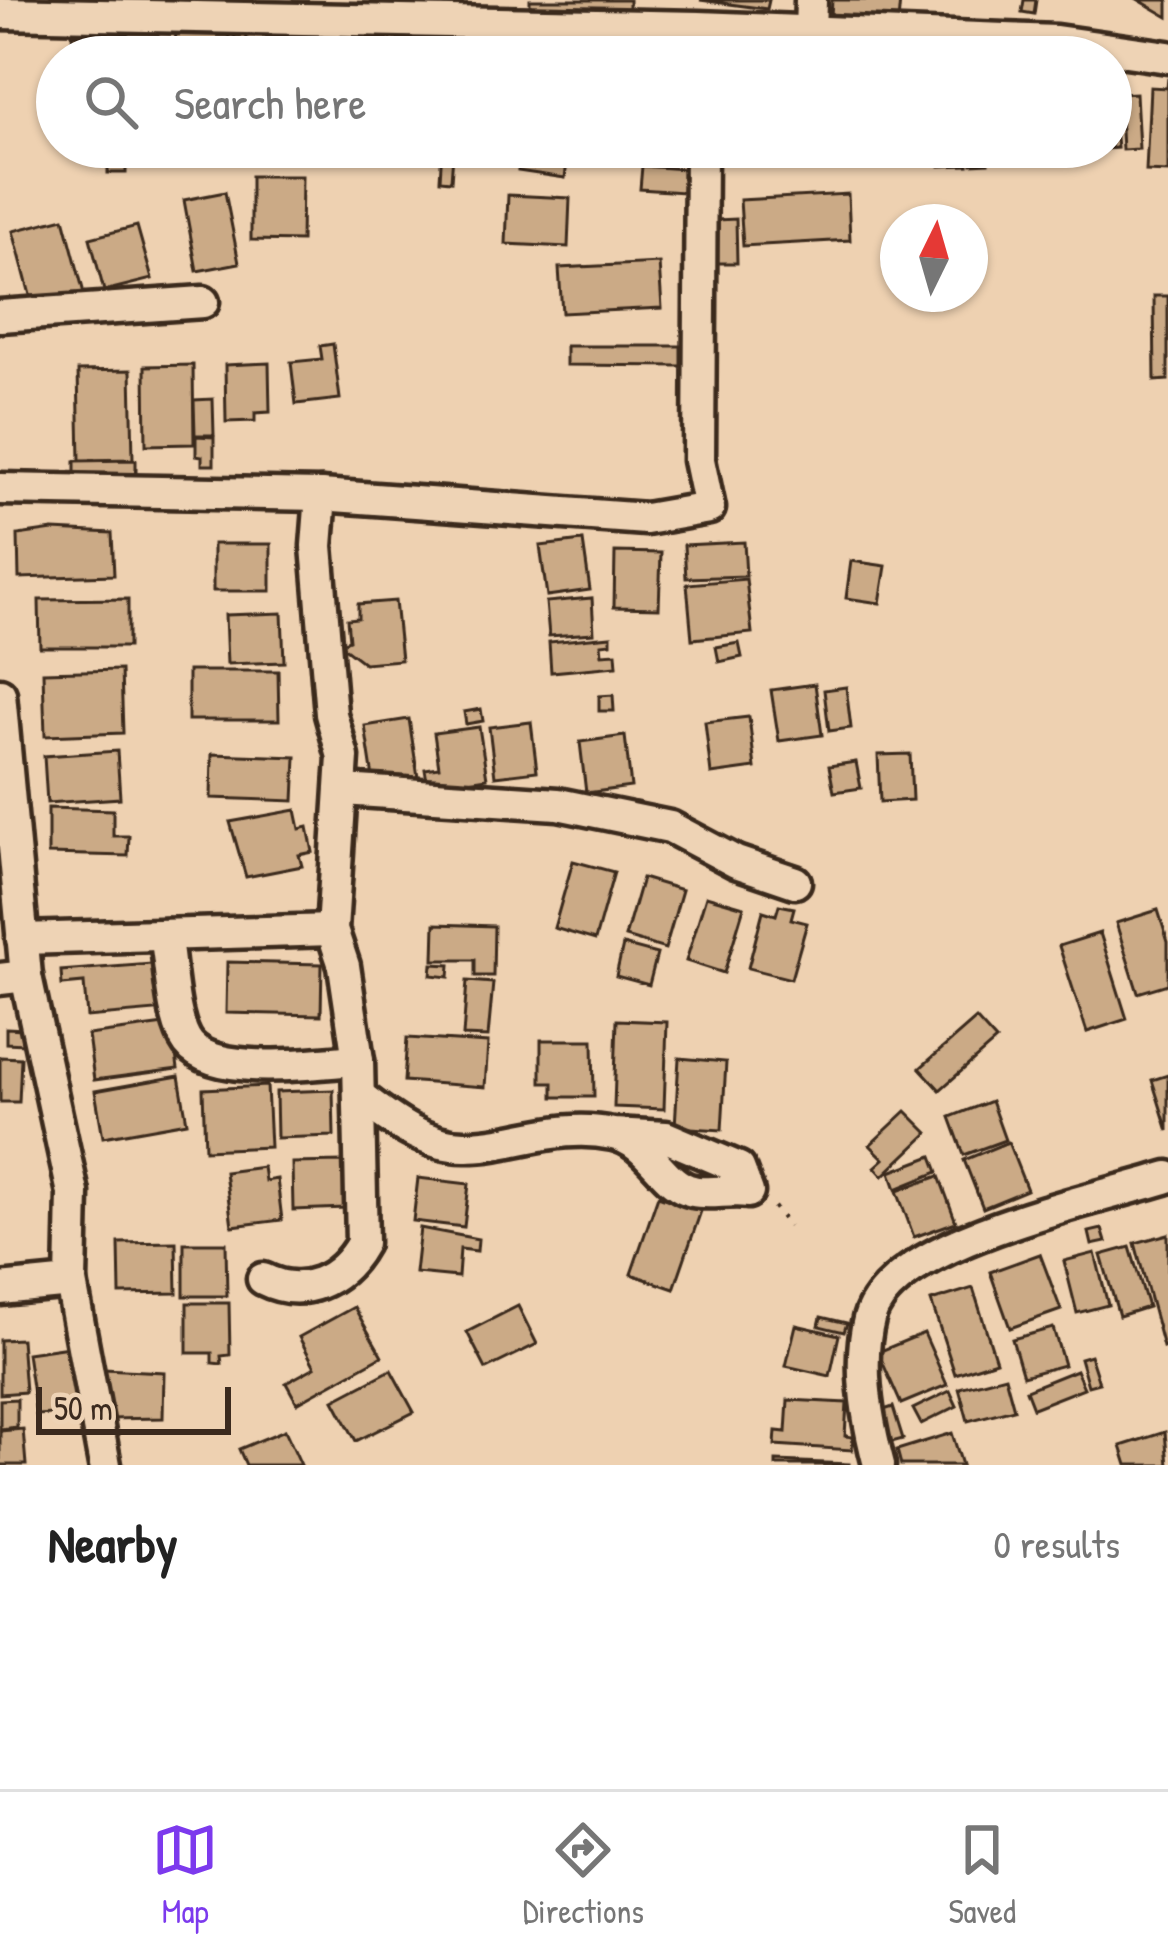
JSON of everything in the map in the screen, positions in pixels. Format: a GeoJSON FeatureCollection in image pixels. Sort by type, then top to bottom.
{"type":"FeatureCollection","features":[{"type":"Feature","properties":{"kind":"street"},"geometry":{"type":"LineString","coordinates":[[810,33],[811,0]]}},
{"type":"Feature","properties":{"kind":"street"},"geometry":{"type":"LineString","coordinates":[[0,13],[497,11],[660,36]]}},
{"type":"Feature","properties":{"kind":"street"},"geometry":{"type":"LineString","coordinates":[[773,36],[902,36]]}},
{"type":"Feature","properties":{"kind":"street"},"geometry":{"type":"LineString","coordinates":[[1132,52],[1168,57]]}},
{"type":"Feature","properties":{"kind":"street"},"geometry":{"type":"LineString","coordinates":[[0,489],[321,495],[646,519],[709,508],[699,460],[704,353],[700,168]]}},
{"type":"Feature","properties":{"kind":"street"},"geometry":{"type":"LineString","coordinates":[[0,316],[203,302]]}},
{"type":"Feature","properties":{"kind":"street"},"geometry":{"type":"LineString","coordinates":[[262,1279],[284,1289],[308,1288],[348,1268],[362,1243],[358,1060],[344,966],[332,930],[343,790],[317,546],[321,495]]}},
{"type":"Feature","properties":{"kind":"street"},"geometry":{"type":"LineString","coordinates":[[0,694],[22,939],[13,978],[73,1193],[71,1282],[105,1465]]}},
{"type":"Feature","properties":{"kind":"street"},"geometry":{"type":"LineString","coordinates":[[343,790],[580,808],[670,827],[736,862],[795,882]]}},
{"type":"Feature","properties":{"kind":"street"},"geometry":{"type":"LineString","coordinates":[[22,939],[332,930]]}},
{"type":"Feature","properties":{"kind":"street"},"geometry":{"type":"LineString","coordinates":[[165,935],[185,1038],[199,1053],[231,1064],[358,1060]]}},
{"type":"Feature","properties":{"kind":"street"},"geometry":{"type":"LineString","coordinates":[[361,1096],[404,1130],[466,1147],[538,1131],[614,1134]]}},
{"type":"Feature","properties":{"kind":"street"},"geometry":{"type":"LineString","coordinates":[[879,1465],[870,1433],[865,1358],[869,1316],[891,1285],[920,1262],[954,1246],[1168,1177]]}},
{"type":"Feature","properties":{"kind":"street"},"geometry":{"type":"LineString","coordinates":[[0,1289],[71,1282]]}},
{"type":"Feature","properties":{"kind":"building"},"geometry":{"type":"Polygon","coordinates":[[[384,0],[410,0],[410,7],[385,7],[384,0]]]}},
{"type":"Feature","properties":{"kind":"building"},"geometry":{"type":"Polygon","coordinates":[[[530,0],[629,0],[629,15],[530,13],[530,0]]]}},
{"type":"Feature","properties":{"kind":"building"},"geometry":{"type":"Polygon","coordinates":[[[700,0],[769,0],[767,9],[700,0]]]}},
{"type":"Feature","properties":{"kind":"building"},"geometry":{"type":"Polygon","coordinates":[[[832,0],[900,0],[898,22],[831,16],[832,0]]]}},
{"type":"Feature","properties":{"kind":"building"},"geometry":{"type":"Polygon","coordinates":[[[1024,0],[1036,0],[1034,14],[1022,12],[1024,0]]]}},
{"type":"Feature","properties":{"kind":"building"},"geometry":{"type":"Polygon","coordinates":[[[1139,0],[1168,0],[1168,17],[1139,0]]]}},
{"type":"Feature","properties":{"kind":"building"},"geometry":{"type":"Polygon","coordinates":[[[176,28],[229,30],[229,36],[176,36],[176,28]]]}},
{"type":"Feature","properties":{"kind":"building"},"geometry":{"type":"Polygon","coordinates":[[[1168,78],[1168,172],[1146,171],[1150,87],[1167,88],[1168,78]]]}},
{"type":"Feature","properties":{"kind":"building"},"geometry":{"type":"Polygon","coordinates":[[[1132,93],[1136,93],[1139,149],[1132,149],[1132,93]]]}},
{"type":"Feature","properties":{"kind":"building"},"geometry":{"type":"Polygon","coordinates":[[[441,168],[452,168],[451,181],[440,180],[441,168]]]}},
{"type":"Feature","properties":{"kind":"building"},"geometry":{"type":"Polygon","coordinates":[[[518,168],[566,168],[565,178],[518,168]]]}},
{"type":"Feature","properties":{"kind":"building"},"geometry":{"type":"Polygon","coordinates":[[[642,168],[685,169],[683,192],[640,189],[642,168]]]}},
{"type":"Feature","properties":{"kind":"building"},"geometry":{"type":"Polygon","coordinates":[[[251,176],[302,176],[301,241],[251,240],[251,176]]]}},
{"type":"Feature","properties":{"kind":"building"},"geometry":{"type":"Polygon","coordinates":[[[225,192],[239,263],[197,271],[184,200],[225,192]]]}},
{"type":"Feature","properties":{"kind":"building"},"geometry":{"type":"Polygon","coordinates":[[[848,194],[850,240],[743,246],[740,200],[848,194]]]}},
{"type":"Feature","properties":{"kind":"building"},"geometry":{"type":"Polygon","coordinates":[[[508,195],[570,198],[568,247],[506,244],[508,195]]]}},
{"type":"Feature","properties":{"kind":"building"},"geometry":{"type":"Polygon","coordinates":[[[64,218],[85,297],[34,310],[13,231],[64,218]]]}},
{"type":"Feature","properties":{"kind":"building"},"geometry":{"type":"Polygon","coordinates":[[[736,219],[737,263],[717,263],[717,220],[736,219]]]}},
{"type":"Feature","properties":{"kind":"building"},"geometry":{"type":"Polygon","coordinates":[[[137,226],[152,279],[104,291],[90,238],[137,226]]]}},
{"type":"Feature","properties":{"kind":"building"},"geometry":{"type":"Polygon","coordinates":[[[659,263],[662,308],[562,313],[559,268],[659,263]]]}},
{"type":"Feature","properties":{"kind":"building"},"geometry":{"type":"Polygon","coordinates":[[[1154,296],[1168,296],[1168,380],[1155,381],[1154,296]]]}},
{"type":"Feature","properties":{"kind":"building"},"geometry":{"type":"Polygon","coordinates":[[[333,344],[340,399],[296,404],[291,362],[322,359],[320,346],[333,344]]]}},
{"type":"Feature","properties":{"kind":"building"},"geometry":{"type":"Polygon","coordinates":[[[566,346],[681,346],[681,366],[566,365],[566,346]]]}},
{"type":"Feature","properties":{"kind":"building"},"geometry":{"type":"Polygon","coordinates":[[[269,363],[270,412],[255,413],[255,421],[226,422],[225,365],[269,363]]]}},
{"type":"Feature","properties":{"kind":"building"},"geometry":{"type":"Polygon","coordinates":[[[193,365],[194,444],[146,445],[145,366],[193,365]]]}},
{"type":"Feature","properties":{"kind":"building"},"geometry":{"type":"Polygon","coordinates":[[[131,370],[133,459],[80,460],[78,371],[131,370]]]}},
{"type":"Feature","properties":{"kind":"building"},"geometry":{"type":"Polygon","coordinates":[[[213,399],[214,435],[195,435],[194,400],[213,399]]]}},
{"type":"Feature","properties":{"kind":"building"},"geometry":{"type":"Polygon","coordinates":[[[196,436],[214,437],[214,465],[202,465],[202,456],[196,455],[196,436]]]}},
{"type":"Feature","properties":{"kind":"building"},"geometry":{"type":"Polygon","coordinates":[[[136,460],[136,489],[75,489],[75,461],[136,460]]]}},
{"type":"Feature","properties":{"kind":"building"},"geometry":{"type":"Polygon","coordinates":[[[53,530],[112,533],[114,575],[19,578],[18,535],[53,530]]]}},
{"type":"Feature","properties":{"kind":"building"},"geometry":{"type":"Polygon","coordinates":[[[583,541],[590,590],[547,596],[540,546],[583,541]]]}},
{"type":"Feature","properties":{"kind":"building"},"geometry":{"type":"Polygon","coordinates":[[[744,542],[746,576],[686,578],[684,545],[744,542]]]}},
{"type":"Feature","properties":{"kind":"building"},"geometry":{"type":"Polygon","coordinates":[[[213,544],[271,544],[271,591],[213,591],[213,544]]]}},
{"type":"Feature","properties":{"kind":"building"},"geometry":{"type":"Polygon","coordinates":[[[615,552],[661,553],[659,608],[614,607],[615,552]]]}},
{"type":"Feature","properties":{"kind":"building"},"geometry":{"type":"Polygon","coordinates":[[[851,561],[886,566],[880,603],[846,598],[851,561]]]}},
{"type":"Feature","properties":{"kind":"building"},"geometry":{"type":"Polygon","coordinates":[[[746,579],[752,633],[692,639],[687,584],[746,579]]]}},
{"type":"Feature","properties":{"kind":"building"},"geometry":{"type":"Polygon","coordinates":[[[592,598],[594,633],[549,636],[546,602],[592,598]]]}},
{"type":"Feature","properties":{"kind":"building"},"geometry":{"type":"Polygon","coordinates":[[[128,599],[128,647],[40,647],[39,600],[128,599]]]}},
{"type":"Feature","properties":{"kind":"building"},"geometry":{"type":"Polygon","coordinates":[[[395,601],[401,660],[364,663],[339,644],[349,640],[347,619],[358,618],[358,604],[395,601]]]}},
{"type":"Feature","properties":{"kind":"building"},"geometry":{"type":"Polygon","coordinates":[[[282,613],[284,662],[227,664],[225,615],[282,613]]]}},
{"type":"Feature","properties":{"kind":"building"},"geometry":{"type":"Polygon","coordinates":[[[611,636],[611,643],[601,644],[602,654],[616,653],[617,666],[551,672],[549,642],[611,636]]]}},
{"type":"Feature","properties":{"kind":"building"},"geometry":{"type":"Polygon","coordinates":[[[739,643],[742,657],[719,662],[716,647],[739,643]]]}},
{"type":"Feature","properties":{"kind":"building"},"geometry":{"type":"Polygon","coordinates":[[[121,670],[123,733],[45,736],[43,672],[121,670]]]}},
{"type":"Feature","properties":{"kind":"building"},"geometry":{"type":"Polygon","coordinates":[[[188,671],[278,671],[279,720],[188,720],[188,671]]]}},
{"type":"Feature","properties":{"kind":"building"},"geometry":{"type":"Polygon","coordinates":[[[815,684],[822,735],[779,741],[771,690],[815,684]]]}},
{"type":"Feature","properties":{"kind":"building"},"geometry":{"type":"Polygon","coordinates":[[[846,687],[851,728],[829,731],[824,690],[846,687]]]}},
{"type":"Feature","properties":{"kind":"building"},"geometry":{"type":"Polygon","coordinates":[[[613,695],[614,711],[599,711],[599,696],[613,695]]]}},
{"type":"Feature","properties":{"kind":"building"},"geometry":{"type":"Polygon","coordinates":[[[481,709],[483,721],[466,724],[464,712],[481,709]]]}},
{"type":"Feature","properties":{"kind":"building"},"geometry":{"type":"Polygon","coordinates":[[[749,717],[755,768],[711,774],[705,722],[749,717]]]}},
{"type":"Feature","properties":{"kind":"building"},"geometry":{"type":"Polygon","coordinates":[[[409,719],[419,784],[375,791],[365,726],[409,719]]]}},
{"type":"Feature","properties":{"kind":"building"},"geometry":{"type":"Polygon","coordinates":[[[531,722],[537,771],[495,776],[489,727],[531,722]]]}},
{"type":"Feature","properties":{"kind":"building"},"geometry":{"type":"Polygon","coordinates":[[[479,727],[487,778],[428,787],[425,769],[439,767],[434,733],[479,727]]]}},
{"type":"Feature","properties":{"kind":"building"},"geometry":{"type":"Polygon","coordinates":[[[625,736],[631,787],[586,793],[580,742],[625,736]]]}},
{"type":"Feature","properties":{"kind":"building"},"geometry":{"type":"Polygon","coordinates":[[[117,751],[120,798],[47,803],[44,756],[117,751]]]}},
{"type":"Feature","properties":{"kind":"building"},"geometry":{"type":"Polygon","coordinates":[[[212,754],[296,757],[294,801],[211,798],[212,754]]]}},
{"type":"Feature","properties":{"kind":"building"},"geometry":{"type":"Polygon","coordinates":[[[910,754],[912,800],[880,802],[878,755],[910,754]]]}},
{"type":"Feature","properties":{"kind":"building"},"geometry":{"type":"Polygon","coordinates":[[[856,762],[861,788],[834,792],[829,766],[856,762]]]}},
{"type":"Feature","properties":{"kind":"building"},"geometry":{"type":"Polygon","coordinates":[[[48,808],[113,810],[113,836],[129,836],[128,856],[48,854],[48,808]]]}},
{"type":"Feature","properties":{"kind":"building"},"geometry":{"type":"Polygon","coordinates":[[[296,810],[300,829],[308,827],[313,852],[299,855],[302,866],[246,877],[230,822],[296,810]]]}},
{"type":"Feature","properties":{"kind":"building"},"geometry":{"type":"Polygon","coordinates":[[[573,861],[614,872],[595,940],[554,928],[573,861]]]}},
{"type":"Feature","properties":{"kind":"building"},"geometry":{"type":"Polygon","coordinates":[[[642,878],[682,890],[665,949],[625,937],[642,878]]]}},
{"type":"Feature","properties":{"kind":"building"},"geometry":{"type":"Polygon","coordinates":[[[706,896],[744,907],[724,973],[686,961],[706,896]]]}},
{"type":"Feature","properties":{"kind":"building"},"geometry":{"type":"Polygon","coordinates":[[[779,905],[794,908],[791,919],[807,923],[791,979],[748,968],[763,911],[776,915],[779,905]]]}},
{"type":"Feature","properties":{"kind":"building"},"geometry":{"type":"Polygon","coordinates":[[[1158,910],[1168,942],[1168,984],[1138,993],[1116,923],[1158,910]]]}},
{"type":"Feature","properties":{"kind":"building"},"geometry":{"type":"Polygon","coordinates":[[[435,924],[494,926],[493,976],[475,976],[475,960],[434,960],[435,924]]]}},
{"type":"Feature","properties":{"kind":"building"},"geometry":{"type":"Polygon","coordinates":[[[1100,933],[1127,1019],[1087,1032],[1059,946],[1100,933]]]}},
{"type":"Feature","properties":{"kind":"building"},"geometry":{"type":"Polygon","coordinates":[[[623,945],[657,954],[649,985],[616,976],[623,945]]]}},
{"type":"Feature","properties":{"kind":"building"},"geometry":{"type":"Polygon","coordinates":[[[227,962],[322,964],[321,1015],[226,1013],[227,962]]]}},
{"type":"Feature","properties":{"kind":"building"},"geometry":{"type":"Polygon","coordinates":[[[164,963],[168,1010],[87,1017],[84,983],[62,985],[61,971],[164,963]]]}},
{"type":"Feature","properties":{"kind":"building"},"geometry":{"type":"Polygon","coordinates":[[[432,964],[450,965],[449,977],[431,975],[432,964]]]}},
{"type":"Feature","properties":{"kind":"building"},"geometry":{"type":"Polygon","coordinates":[[[467,981],[493,983],[488,1037],[463,1036],[467,981]]]}},
{"type":"Feature","properties":{"kind":"building"},"geometry":{"type":"Polygon","coordinates":[[[976,1019],[996,1041],[940,1090],[920,1068],[976,1019]]]}},
{"type":"Feature","properties":{"kind":"building"},"geometry":{"type":"Polygon","coordinates":[[[617,1020],[667,1022],[664,1109],[614,1107],[617,1020]]]}},
{"type":"Feature","properties":{"kind":"building"},"geometry":{"type":"Polygon","coordinates":[[[172,1024],[178,1069],[94,1080],[88,1035],[172,1024]]]}},
{"type":"Feature","properties":{"kind":"building"},"geometry":{"type":"Polygon","coordinates":[[[6,1028],[24,1029],[24,1044],[6,1043],[6,1028]]]}},
{"type":"Feature","properties":{"kind":"building"},"geometry":{"type":"Polygon","coordinates":[[[407,1038],[488,1043],[485,1087],[404,1081],[407,1038]]]}},
{"type":"Feature","properties":{"kind":"building"},"geometry":{"type":"Polygon","coordinates":[[[541,1040],[593,1040],[594,1097],[553,1097],[553,1083],[541,1083],[541,1040]]]}},
{"type":"Feature","properties":{"kind":"building"},"geometry":{"type":"Polygon","coordinates":[[[0,1057],[21,1058],[19,1102],[0,1102],[0,1057]]]}},
{"type":"Feature","properties":{"kind":"building"},"geometry":{"type":"Polygon","coordinates":[[[679,1058],[726,1062],[722,1130],[675,1127],[679,1058]]]}},
{"type":"Feature","properties":{"kind":"building"},"geometry":{"type":"Polygon","coordinates":[[[1168,1075],[1168,1131],[1152,1080],[1168,1075]]]}},
{"type":"Feature","properties":{"kind":"building"},"geometry":{"type":"Polygon","coordinates":[[[179,1076],[187,1122],[103,1137],[95,1091],[179,1076]]]}},
{"type":"Feature","properties":{"kind":"building"},"geometry":{"type":"Polygon","coordinates":[[[267,1086],[270,1147],[205,1150],[203,1089],[267,1086]]]}},
{"type":"Feature","properties":{"kind":"building"},"geometry":{"type":"Polygon","coordinates":[[[333,1090],[334,1136],[277,1138],[276,1092],[333,1090]]]}},
{"type":"Feature","properties":{"kind":"building"},"geometry":{"type":"Polygon","coordinates":[[[991,1101],[1005,1140],[964,1155],[950,1117],[991,1101]]]}},
{"type":"Feature","properties":{"kind":"building"},"geometry":{"type":"Polygon","coordinates":[[[906,1111],[928,1133],[883,1176],[875,1167],[884,1159],[870,1145],[906,1111]]]}},
{"type":"Feature","properties":{"kind":"building"},"geometry":{"type":"Polygon","coordinates":[[[1008,1142],[1027,1190],[983,1208],[964,1160],[1008,1142]]]}},
{"type":"Feature","properties":{"kind":"building"},"geometry":{"type":"Polygon","coordinates":[[[932,1156],[938,1172],[896,1189],[890,1172],[932,1156]]]}},
{"type":"Feature","properties":{"kind":"building"},"geometry":{"type":"Polygon","coordinates":[[[343,1162],[344,1175],[356,1175],[357,1193],[345,1193],[346,1208],[293,1210],[292,1163],[343,1162]]]}},
{"type":"Feature","properties":{"kind":"building"},"geometry":{"type":"Polygon","coordinates":[[[263,1167],[265,1181],[277,1179],[282,1220],[232,1226],[225,1172],[263,1167]]]}},
{"type":"Feature","properties":{"kind":"building"},"geometry":{"type":"Polygon","coordinates":[[[939,1176],[956,1222],[914,1237],[897,1191],[939,1176]]]}},
{"type":"Feature","properties":{"kind":"building"},"geometry":{"type":"Polygon","coordinates":[[[418,1178],[469,1184],[464,1227],[413,1221],[418,1178]]]}},
{"type":"Feature","properties":{"kind":"building"},"geometry":{"type":"Polygon","coordinates":[[[658,1196],[701,1211],[674,1289],[631,1274],[658,1196]]]}},
{"type":"Feature","properties":{"kind":"building"},"geometry":{"type":"Polygon","coordinates":[[[420,1228],[478,1239],[477,1251],[460,1249],[458,1277],[415,1273],[420,1228]]]}},
{"type":"Feature","properties":{"kind":"building"},"geometry":{"type":"Polygon","coordinates":[[[1102,1229],[1106,1242],[1092,1245],[1089,1232],[1102,1229]]]}},
{"type":"Feature","properties":{"kind":"building"},"geometry":{"type":"Polygon","coordinates":[[[1168,1234],[1168,1345],[1163,1347],[1135,1243],[1168,1234]]]}},
{"type":"Feature","properties":{"kind":"building"},"geometry":{"type":"Polygon","coordinates":[[[176,1242],[177,1293],[120,1294],[119,1243],[176,1242]]]}},
{"type":"Feature","properties":{"kind":"building"},"geometry":{"type":"Polygon","coordinates":[[[184,1243],[226,1243],[227,1296],[184,1296],[184,1243]]]}},
{"type":"Feature","properties":{"kind":"building"},"geometry":{"type":"Polygon","coordinates":[[[1130,1247],[1148,1307],[1119,1316],[1101,1255],[1130,1247]]]}},
{"type":"Feature","properties":{"kind":"building"},"geometry":{"type":"Polygon","coordinates":[[[1095,1253],[1108,1305],[1077,1313],[1064,1261],[1095,1253]]]}},
{"type":"Feature","properties":{"kind":"building"},"geometry":{"type":"Polygon","coordinates":[[[1040,1254],[1061,1310],[1010,1328],[990,1272],[1040,1254]]]}},
{"type":"Feature","properties":{"kind":"building"},"geometry":{"type":"Polygon","coordinates":[[[973,1288],[996,1361],[955,1374],[931,1301],[973,1288]]]}},
{"type":"Feature","properties":{"kind":"building"},"geometry":{"type":"Polygon","coordinates":[[[187,1303],[229,1303],[230,1355],[221,1356],[222,1364],[212,1363],[212,1353],[187,1353],[187,1303]]]}},
{"type":"Feature","properties":{"kind":"building"},"geometry":{"type":"Polygon","coordinates":[[[518,1306],[537,1344],[486,1369],[467,1332],[518,1306]]]}},
{"type":"Feature","properties":{"kind":"building"},"geometry":{"type":"Polygon","coordinates":[[[354,1307],[382,1356],[297,1403],[286,1383],[315,1367],[299,1337],[354,1307]]]}},
{"type":"Feature","properties":{"kind":"building"},"geometry":{"type":"Polygon","coordinates":[[[821,1317],[847,1323],[844,1332],[819,1326],[821,1317]]]}},
{"type":"Feature","properties":{"kind":"building"},"geometry":{"type":"Polygon","coordinates":[[[796,1325],[839,1335],[830,1376],[786,1366],[796,1325]]]}},
{"type":"Feature","properties":{"kind":"building"},"geometry":{"type":"Polygon","coordinates":[[[1053,1328],[1064,1365],[1023,1376],[1012,1339],[1053,1328]]]}},
{"type":"Feature","properties":{"kind":"building"},"geometry":{"type":"Polygon","coordinates":[[[924,1333],[947,1385],[901,1404],[878,1352],[924,1333]]]}},
{"type":"Feature","properties":{"kind":"building"},"geometry":{"type":"Polygon","coordinates":[[[21,1339],[25,1392],[0,1394],[0,1340],[21,1339]]]}},
{"type":"Feature","properties":{"kind":"building"},"geometry":{"type":"Polygon","coordinates":[[[76,1346],[87,1412],[36,1415],[27,1353],[76,1346]]]}},
{"type":"Feature","properties":{"kind":"building"},"geometry":{"type":"Polygon","coordinates":[[[1090,1355],[1099,1383],[1088,1386],[1080,1358],[1090,1355]]]}},
{"type":"Feature","properties":{"kind":"building"},"geometry":{"type":"Polygon","coordinates":[[[103,1369],[164,1372],[163,1418],[107,1419],[103,1369]]]}},
{"type":"Feature","properties":{"kind":"building"},"geometry":{"type":"Polygon","coordinates":[[[391,1370],[414,1412],[356,1441],[334,1400],[391,1370]]]}},
{"type":"Feature","properties":{"kind":"building"},"geometry":{"type":"Polygon","coordinates":[[[1076,1370],[1084,1388],[1033,1408],[1026,1390],[1076,1370]]]}},
{"type":"Feature","properties":{"kind":"building"},"geometry":{"type":"Polygon","coordinates":[[[1005,1376],[1014,1409],[968,1421],[959,1388],[1005,1376]]]}},
{"type":"Feature","properties":{"kind":"building"},"geometry":{"type":"Polygon","coordinates":[[[950,1391],[957,1406],[921,1424],[913,1409],[950,1391]]]}},
{"type":"Feature","properties":{"kind":"building"},"geometry":{"type":"Polygon","coordinates":[[[17,1399],[17,1427],[0,1429],[0,1400],[17,1399]]]}},
{"type":"Feature","properties":{"kind":"building"},"geometry":{"type":"Polygon","coordinates":[[[788,1400],[847,1403],[845,1436],[853,1437],[852,1450],[775,1445],[776,1431],[786,1432],[788,1400]]]}},
{"type":"Feature","properties":{"kind":"building"},"geometry":{"type":"Polygon","coordinates":[[[893,1407],[903,1439],[888,1443],[878,1412],[893,1407]]]}},
{"type":"Feature","properties":{"kind":"building"},"geometry":{"type":"Polygon","coordinates":[[[23,1429],[26,1465],[0,1465],[0,1431],[23,1429]]]}},
{"type":"Feature","properties":{"kind":"building"},"geometry":{"type":"Polygon","coordinates":[[[285,1430],[301,1465],[246,1465],[239,1449],[285,1430]]]}},
{"type":"Feature","properties":{"kind":"building"},"geometry":{"type":"Polygon","coordinates":[[[1165,1432],[1168,1465],[1127,1465],[1121,1446],[1165,1432]]]}},
{"type":"Feature","properties":{"kind":"building"},"geometry":{"type":"Polygon","coordinates":[[[952,1433],[962,1465],[901,1465],[897,1450],[952,1433]]]}},
{"type":"Feature","properties":{"kind":"building"},"geometry":{"type":"Polygon","coordinates":[[[776,1461],[849,1464],[849,1465],[776,1465],[776,1461]]]}}]}
